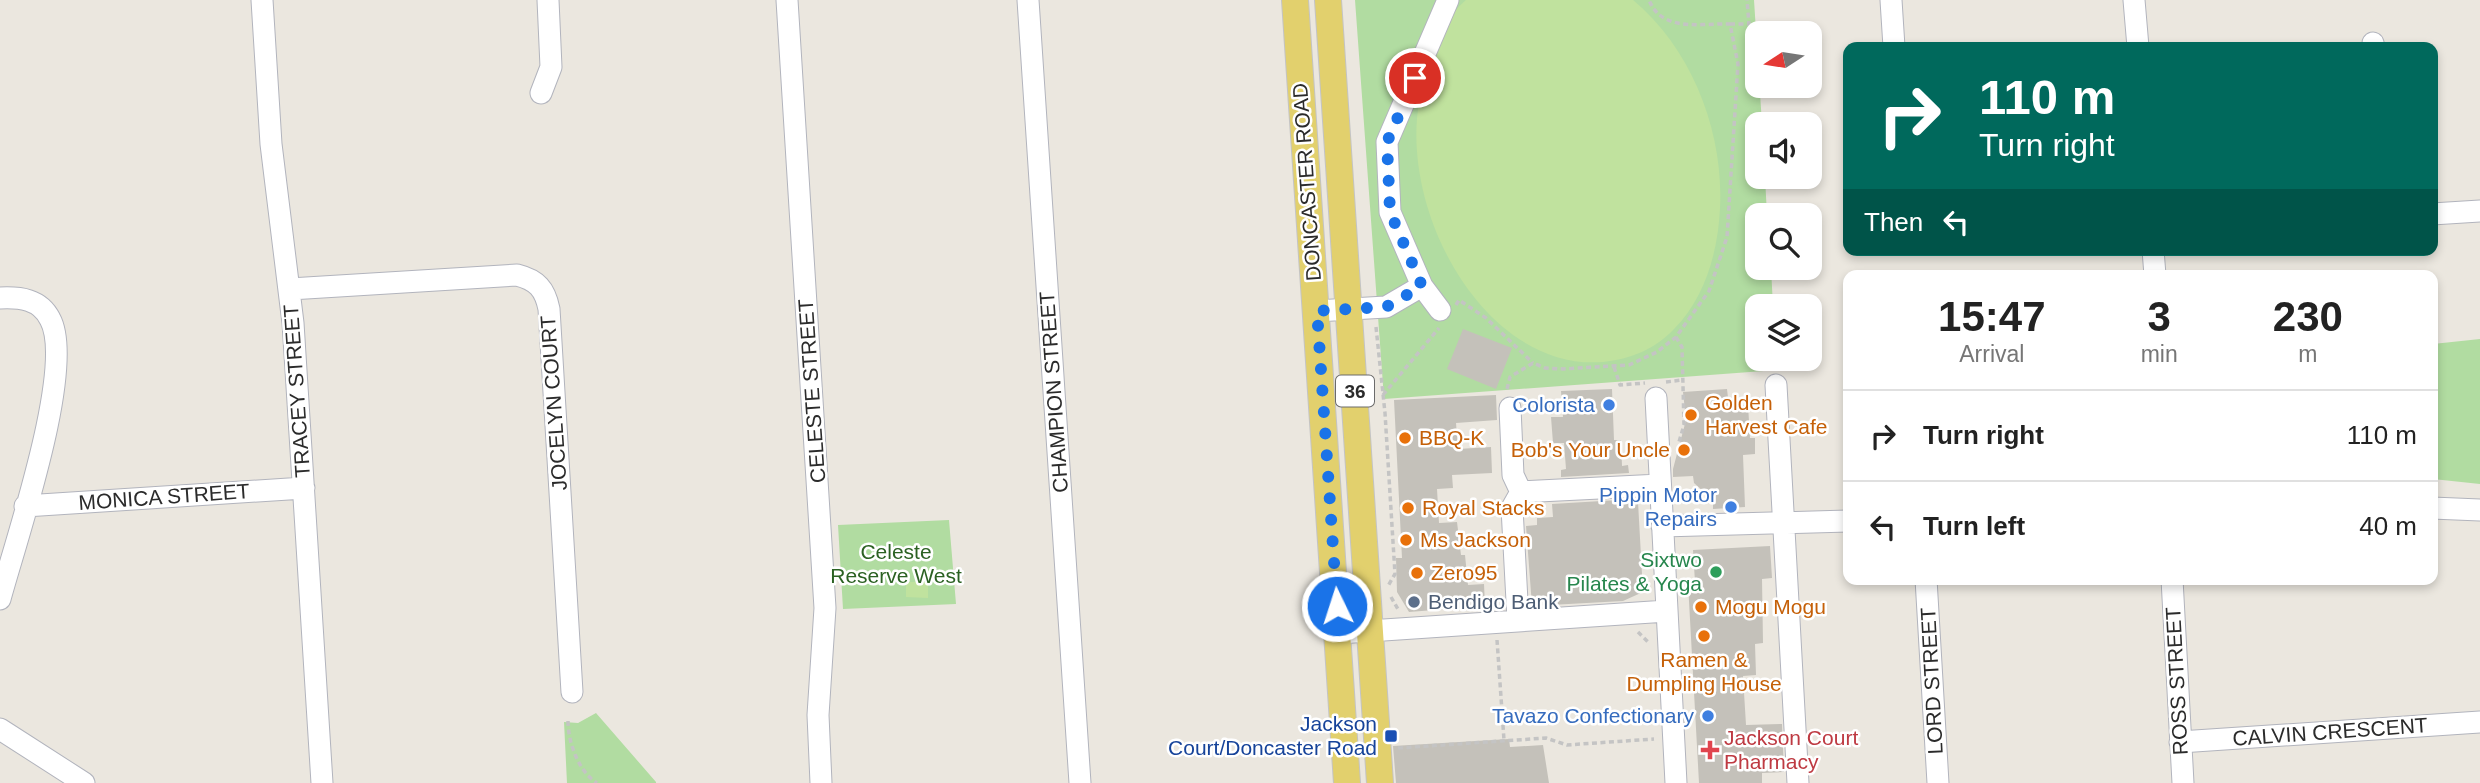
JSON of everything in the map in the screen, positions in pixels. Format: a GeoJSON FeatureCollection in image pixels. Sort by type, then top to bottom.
{"type":"FeatureCollection","features":[{"type":"Feature","properties":{"kind":"main road","name":"DONCASTER ROAD"},"geometry":{"type":"LineString","coordinates":[[1295,0],[1347,783]]}},
{"type":"Feature","properties":{"kind":"main road","name":"DONCASTER ROAD"},"geometry":{"type":"LineString","coordinates":[[1328,0],[1361,308],[1370,630],[1380,783]]}},
{"type":"Feature","properties":{"kind":"street","name":"TRACEY STREET"},"geometry":{"type":"LineString","coordinates":[[262,0],[271,144],[290,289],[322,783]]}},
{"type":"Feature","properties":{"kind":"street"},"geometry":{"type":"LineString","coordinates":[[541,93],[552,57],[548,0]]}},
{"type":"Feature","properties":{"kind":"street","name":"CELESTE STREET"},"geometry":{"type":"LineString","coordinates":[[787,0],[825,608],[818,723],[821,783]]}},
{"type":"Feature","properties":{"kind":"street","name":"CHAMPION STREET"},"geometry":{"type":"LineString","coordinates":[[1028,0],[1080,783]]}},
{"type":"Feature","properties":{"kind":"street"},"geometry":{"type":"LineString","coordinates":[[1445,315],[1422,286],[1390,212],[1387,142],[1448,0]]}},
{"type":"Feature","properties":{"kind":"street"},"geometry":{"type":"LineString","coordinates":[[1891,0],[1894,42]]}},
{"type":"Feature","properties":{"kind":"street"},"geometry":{"type":"LineString","coordinates":[[2134,0],[2138,42]]}},
{"type":"Feature","properties":{"kind":"street"},"geometry":{"type":"LineString","coordinates":[[2438,214],[2480,211]]}},
{"type":"Feature","properties":{"kind":"street","name":"JOCELYN COURT"},"geometry":{"type":"LineString","coordinates":[[290,289],[517,275],[536,282],[544,290],[549,309],[572,692]]}},
{"type":"Feature","properties":{"kind":"street"},"geometry":{"type":"LineString","coordinates":[[1317,311],[1386,307],[1422,286]]}},
{"type":"Feature","properties":{"kind":"street"},"geometry":{"type":"LineString","coordinates":[[0,298],[21,298],[44,310],[54,326],[58,351],[50,413],[0,599]]}},
{"type":"Feature","properties":{"kind":"street"},"geometry":{"type":"LineString","coordinates":[[1776,385],[1798,783]]}},
{"type":"Feature","properties":{"kind":"street"},"geometry":{"type":"LineString","coordinates":[[1656,398],[1676,783]]}},
{"type":"Feature","properties":{"kind":"street"},"geometry":{"type":"LineString","coordinates":[[1510,408],[1513,475],[1521,492]]}},
{"type":"Feature","properties":{"kind":"street"},"geometry":{"type":"LineString","coordinates":[[1521,492],[1660,485]]}},
{"type":"Feature","properties":{"kind":"street","name":"MONICA STREET"},"geometry":{"type":"LineString","coordinates":[[25,506],[304,488]]}},
{"type":"Feature","properties":{"kind":"street"},"geometry":{"type":"LineString","coordinates":[[1518,620],[1512,508],[1521,492]]}},
{"type":"Feature","properties":{"kind":"street"},"geometry":{"type":"LineString","coordinates":[[2438,508],[2480,510]]}},
{"type":"Feature","properties":{"kind":"street"},"geometry":{"type":"LineString","coordinates":[[1662,526],[1843,521]]}},
{"type":"Feature","properties":{"kind":"street","name":"LORD STREET"},"geometry":{"type":"LineString","coordinates":[[1926,585],[1938,783]]}},
{"type":"Feature","properties":{"kind":"street","name":"ROSS STREET"},"geometry":{"type":"LineString","coordinates":[[2172,585],[2183,783]]}},
{"type":"Feature","properties":{"kind":"street"},"geometry":{"type":"LineString","coordinates":[[1339,632],[1667,611]]}},
{"type":"Feature","properties":{"kind":"street","name":"CALVIN CRESCENT"},"geometry":{"type":"LineString","coordinates":[[2180,742],[2480,722]]}},
{"type":"Feature","properties":{"kind":"street"},"geometry":{"type":"LineString","coordinates":[[0,729],[84,783]]}},
{"type":"Feature","properties":{"kind":"path"},"geometry":{"type":"LineString","coordinates":[[1649,0],[1657,14],[1667,22],[1748,24],[1747,0]]}},
{"type":"Feature","properties":{"kind":"path"},"geometry":{"type":"LineString","coordinates":[[1383,395],[1445,315],[1460,300],[1486,318],[1533,363],[1545,368],[1629,365],[1657,352],[1676,337],[1701,305],[1721,263],[1727,237],[1738,64],[1730,24]]}},
{"type":"Feature","properties":{"kind":"path"},"geometry":{"type":"LineString","coordinates":[[1361,308],[1383,395],[1395,574],[1388,587],[1399,611],[1412,610]]}},
{"type":"Feature","properties":{"kind":"path"},"geometry":{"type":"LineString","coordinates":[[1510,408],[1506,392],[1510,377],[1533,363]]}},
{"type":"Feature","properties":{"kind":"path"},"geometry":{"type":"LineString","coordinates":[[1614,367],[1620,385],[1682,380]]}},
{"type":"Feature","properties":{"kind":"path"},"geometry":{"type":"LineString","coordinates":[[1625,613],[1626,626],[1643,634],[1652,647],[1669,646]]}},
{"type":"Feature","properties":{"kind":"path"},"geometry":{"type":"LineString","coordinates":[[1495,622],[1504,741]]}},
{"type":"Feature","properties":{"kind":"path"},"geometry":{"type":"LineString","coordinates":[[569,721],[569,734],[586,776],[597,783]]}},
{"type":"Feature","properties":{"kind":"path"},"geometry":{"type":"LineString","coordinates":[[1395,748],[1546,738],[1567,745],[1674,738]]}},
{"type":"Feature","properties":{"kind":"path"},"geometry":{"type":"LineString","coordinates":[[584,783],[586,776]]}},
{"type":"Feature","properties":{"kind":"green space"},"geometry":{"type":"Polygon","coordinates":[[[1355,0],[1754,0],[1755,21],[1745,21],[1745,98],[1760,98],[1761,112],[1745,112],[1745,189],[1766,189],[1766,203],[1745,203],[1745,280],[1772,280],[1772,294],[1745,294],[1745,371],[1763,371],[1384,399],[1355,0]]]}},
{"type":"Feature","properties":{"kind":"green space"},"geometry":{"type":"Polygon","coordinates":[[[1466,0],[1633,0],[1654,20],[1688,67],[1710,122],[1716,150],[1720,179],[1719,225],[1713,257],[1702,289],[1685,317],[1667,336],[1651,347],[1633,356],[1603,362],[1556,357],[1514,335],[1478,302],[1449,259],[1429,211],[1418,161],[1418,113],[1429,69],[1444,32],[1453,14],[1466,0]]]}},
{"type":"Feature","properties":{"kind":"green space"},"geometry":{"type":"Polygon","coordinates":[[[2480,339],[2480,484],[2438,480],[2438,343],[2480,339]]]}},
{"type":"Feature","properties":{"kind":"green space","name":"Celeste Reserve West"},"geometry":{"type":"Polygon","coordinates":[[[949,520],[956,604],[843,609],[838,525],[949,520]]]}},
{"type":"Feature","properties":{"kind":"green space"},"geometry":{"type":"Polygon","coordinates":[[[906,582],[928,582],[928,598],[906,597],[906,582]]]}},
{"type":"Feature","properties":{"kind":"green space"},"geometry":{"type":"Polygon","coordinates":[[[596,713],[656,783],[567,783],[564,722],[578,723],[596,713]]]}},
{"type":"Feature","properties":{"kind":"building"},"geometry":{"type":"Polygon","coordinates":[[[1463,329],[1512,348],[1496,389],[1447,369],[1463,329]]]}},
{"type":"Feature","properties":{"kind":"building"},"geometry":{"type":"Polygon","coordinates":[[[1612,389],[1614,440],[1621,440],[1622,466],[1628,465],[1629,473],[1561,477],[1561,470],[1566,469],[1564,443],[1553,443],[1551,417],[1563,417],[1561,391],[1612,389]]]}},
{"type":"Feature","properties":{"kind":"building"},"geometry":{"type":"Polygon","coordinates":[[[1727,389],[1729,406],[1748,405],[1750,438],[1755,438],[1755,454],[1743,455],[1745,507],[1713,509],[1713,500],[1694,483],[1693,476],[1673,477],[1673,469],[1686,420],[1683,392],[1727,389]]]}},
{"type":"Feature","properties":{"kind":"building"},"geometry":{"type":"Polygon","coordinates":[[[1496,395],[1497,420],[1456,423],[1458,449],[1491,447],[1492,473],[1452,475],[1453,488],[1437,489],[1439,523],[1457,522],[1461,555],[1465,555],[1468,585],[1484,584],[1485,606],[1409,612],[1397,592],[1396,558],[1402,558],[1394,400],[1496,395]]]}},
{"type":"Feature","properties":{"kind":"building"},"geometry":{"type":"Polygon","coordinates":[[[1635,499],[1638,502],[1643,592],[1623,601],[1532,606],[1526,526],[1537,525],[1537,518],[1553,517],[1552,504],[1635,499]]]}},
{"type":"Feature","properties":{"kind":"building"},"geometry":{"type":"Polygon","coordinates":[[[1770,546],[1772,578],[1762,579],[1763,643],[1755,644],[1756,675],[1743,676],[1746,725],[1782,724],[1784,772],[1762,773],[1762,783],[1699,783],[1688,583],[1695,582],[1693,550],[1770,546]]]}},
{"type":"Feature","properties":{"kind":"building"},"geometry":{"type":"Polygon","coordinates":[[[1509,739],[1510,747],[1543,745],[1549,783],[1396,783],[1393,746],[1509,739]]]}},
{"type":"Feature","properties":{"kind":"place","name":"Colorista"},"geometry":{"type":"Point","coordinates":[1609,405]}},
{"type":"Feature","properties":{"kind":"place","name":"Golden Harvest Cafe"},"geometry":{"type":"Point","coordinates":[1691,415]}},
{"type":"Feature","properties":{"kind":"place","name":"BBQ-K"},"geometry":{"type":"Point","coordinates":[1405,438]}},
{"type":"Feature","properties":{"kind":"place","name":"Bob's Your Uncle"},"geometry":{"type":"Point","coordinates":[1684,450]}},
{"type":"Feature","properties":{"kind":"place","name":"Pippin Motor Repairs"},"geometry":{"type":"Point","coordinates":[1731,507]}},
{"type":"Feature","properties":{"kind":"place","name":"Royal Stacks"},"geometry":{"type":"Point","coordinates":[1408,508]}},
{"type":"Feature","properties":{"kind":"place","name":"Ms Jackson"},"geometry":{"type":"Point","coordinates":[1406,540]}},
{"type":"Feature","properties":{"kind":"place","name":"Sixtwo Pilates & Yoga"},"geometry":{"type":"Point","coordinates":[1716,572]}},
{"type":"Feature","properties":{"kind":"place","name":"Zero95"},"geometry":{"type":"Point","coordinates":[1417,573]}},
{"type":"Feature","properties":{"kind":"place","name":"Bendigo Bank"},"geometry":{"type":"Point","coordinates":[1414,602]}},
{"type":"Feature","properties":{"kind":"place","name":"Mogu Mogu"},"geometry":{"type":"Point","coordinates":[1701,607]}},
{"type":"Feature","properties":{"kind":"place","name":"Ramen & Dumpling House"},"geometry":{"type":"Point","coordinates":[1704,636]}},
{"type":"Feature","properties":{"kind":"place","name":"Tavazo Confectionary"},"geometry":{"type":"Point","coordinates":[1708,716]}},
{"type":"Feature","properties":{"kind":"place","name":"Jackson Court/Doncaster Road"},"geometry":{"type":"Point","coordinates":[1391,736]}},
{"type":"Feature","properties":{"kind":"place","name":"Jackson Court Pharmacy"},"geometry":{"type":"Point","coordinates":[1710,750]}},
{"type":"Feature","properties":{"kind":"route"},"geometry":{"type":"LineString","coordinates":[[1337,606],[1317,311],[1386,307],[1422,286],[1390,212],[1387,142],[1415,78]]}}]}
